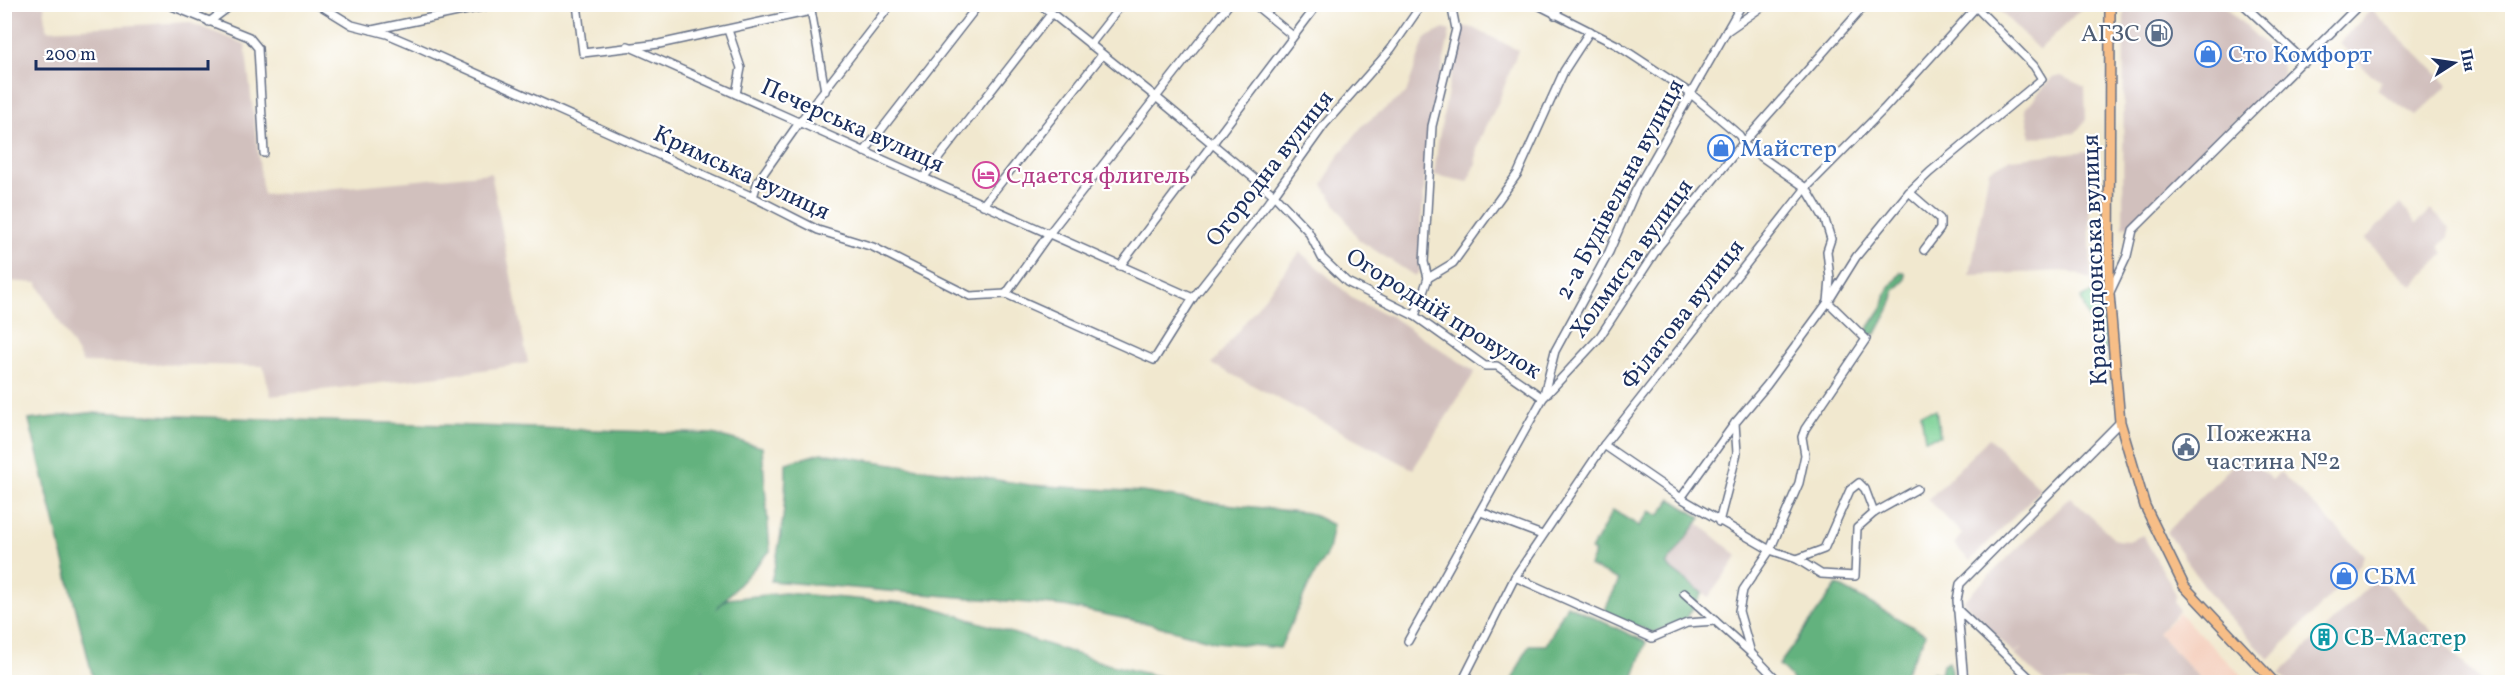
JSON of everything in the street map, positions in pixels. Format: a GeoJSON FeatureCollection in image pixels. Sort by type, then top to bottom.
{"type":"FeatureCollection","features":[{"type":"Feature","properties":{"kind":"main road","name":"Краснодонська вулиця"},"geometry":{"type":"LineString","coordinates":[[2110,4],[2109,294],[2120,422],[2145,506],[2184,586],[2274,682]]}},
{"type":"Feature","properties":{"kind":"street"},"geometry":{"type":"LineString","coordinates":[[167,4],[249,37],[258,48],[264,153]]}},
{"type":"Feature","properties":{"kind":"street"},"geometry":{"type":"LineString","coordinates":[[209,22],[233,4]]}},
{"type":"Feature","properties":{"kind":"street","name":"Кримська вулиця"},"geometry":{"type":"LineString","coordinates":[[318,4],[336,17],[368,31],[387,34],[753,197],[818,230],[873,247],[970,296],[1006,294],[1154,360]]}},
{"type":"Feature","properties":{"kind":"street"},"geometry":{"type":"LineString","coordinates":[[368,31],[496,4]]}},
{"type":"Feature","properties":{"kind":"street"},"geometry":{"type":"LineString","coordinates":[[577,4],[583,53],[659,44],[728,30],[811,8],[825,91]]}},
{"type":"Feature","properties":{"kind":"street"},"geometry":{"type":"LineString","coordinates":[[753,197],[758,181],[799,123],[891,4]]}},
{"type":"Feature","properties":{"kind":"street"},"geometry":{"type":"LineString","coordinates":[[864,152],[979,4]]}},
{"type":"Feature","properties":{"kind":"street","name":"Огородній провулок"},"geometry":{"type":"LineString","coordinates":[[1040,4],[1274,195],[1308,231],[1322,258],[1347,282],[1415,316],[1485,366],[1497,366],[1543,398],[1408,641]]}},
{"type":"Feature","properties":{"kind":"street"},"geometry":{"type":"LineString","coordinates":[[1090,45],[1122,4]]}},
{"type":"Feature","properties":{"kind":"street"},"geometry":{"type":"LineString","coordinates":[[1006,294],[1048,235],[1229,4]]}},
{"type":"Feature","properties":{"kind":"street"},"geometry":{"type":"LineString","coordinates":[[1254,4],[1293,36]]}},
{"type":"Feature","properties":{"kind":"street"},"geometry":{"type":"LineString","coordinates":[[1120,266],[1318,4]]}},
{"type":"Feature","properties":{"kind":"street","name":"Огородна вулиця"},"geometry":{"type":"LineString","coordinates":[[1154,360],[1193,298],[1274,195],[1324,125],[1391,49],[1422,4]]}},
{"type":"Feature","properties":{"kind":"street"},"geometry":{"type":"LineString","coordinates":[[1415,316],[1428,278],[1424,262],[1432,126],[1455,29],[1451,4]]}},
{"type":"Feature","properties":{"kind":"street"},"geometry":{"type":"LineString","coordinates":[[1536,4],[1617,45],[1690,93],[1739,135],[1746,146],[1806,188],[1825,220],[1831,238],[1827,251],[1830,279],[1828,302]]}},
{"type":"Feature","properties":{"kind":"street"},"geometry":{"type":"LineString","coordinates":[[1555,15],[1561,4]]}},
{"type":"Feature","properties":{"kind":"street","name":"2-а Будівельна вулиця"},"geometry":{"type":"LineString","coordinates":[[1543,398],[1555,351],[1609,252],[1636,190],[1742,4]]}},
{"type":"Feature","properties":{"kind":"street"},"geometry":{"type":"LineString","coordinates":[[1725,32],[1766,4]]}},
{"type":"Feature","properties":{"kind":"street","name":"Холмиста вулиця"},"geometry":{"type":"LineString","coordinates":[[1543,398],[1599,338],[1659,246],[1744,142],[1866,4]]}},
{"type":"Feature","properties":{"kind":"street"},"geometry":{"type":"LineString","coordinates":[[2243,4],[2304,62]]}},
{"type":"Feature","properties":{"kind":"street"},"geometry":{"type":"LineString","coordinates":[[2109,294],[2127,255],[2133,230],[2360,4]]}},
{"type":"Feature","properties":{"kind":"street"},"geometry":{"type":"LineString","coordinates":[[2506,4],[2512,10]]}},
{"type":"Feature","properties":{"kind":"street"},"geometry":{"type":"LineString","coordinates":[[1681,498],[1828,302],[1856,257],[1909,192],[2042,79],[2034,66],[1976,6]]}},
{"type":"Feature","properties":{"kind":"street","name":"Філатова вулиця"},"geometry":{"type":"LineString","coordinates":[[1462,682],[1515,577],[1604,445],[1806,188],[1884,109],[1976,6]]}},
{"type":"Feature","properties":{"kind":"street"},"geometry":{"type":"LineString","coordinates":[[923,178],[1051,14]]}},
{"type":"Feature","properties":{"kind":"street"},"geometry":{"type":"LineString","coordinates":[[728,30],[741,68],[736,94]]}},
{"type":"Feature","properties":{"kind":"street"},"geometry":{"type":"LineString","coordinates":[[1428,278],[1452,263],[1518,173],[1564,71],[1590,31]]}},
{"type":"Feature","properties":{"kind":"street","name":"Печерська вулиця"},"geometry":{"type":"LineString","coordinates":[[628,46],[1193,298]]}},
{"type":"Feature","properties":{"kind":"street"},"geometry":{"type":"LineString","coordinates":[[983,205],[1102,55]]}},
{"type":"Feature","properties":{"kind":"street"},"geometry":{"type":"LineString","coordinates":[[1909,192],[1940,219],[1940,229],[1924,249]]}},
{"type":"Feature","properties":{"kind":"street"},"geometry":{"type":"LineString","coordinates":[[1751,653],[1739,611],[1743,590],[1770,550],[1799,483],[1805,455],[1802,437],[1805,429],[1866,339],[1828,302]]}},
{"type":"Feature","properties":{"kind":"street"},"geometry":{"type":"LineString","coordinates":[[1964,682],[1957,609],[1960,584],[2120,422]]}},
{"type":"Feature","properties":{"kind":"street"},"geometry":{"type":"LineString","coordinates":[[1719,522],[1737,453],[1735,423]]}},
{"type":"Feature","properties":{"kind":"street"},"geometry":{"type":"LineString","coordinates":[[1604,445],[1719,522],[1821,574],[1854,576],[1857,528],[1874,513],[1917,489]]}},
{"type":"Feature","properties":{"kind":"street"},"geometry":{"type":"LineString","coordinates":[[1797,560],[1824,549],[1850,490],[1859,483],[1865,489],[1874,513]]}},
{"type":"Feature","properties":{"kind":"street"},"geometry":{"type":"LineString","coordinates":[[1481,512],[1542,535]]}},
{"type":"Feature","properties":{"kind":"street"},"geometry":{"type":"LineString","coordinates":[[1515,577],[1652,638],[1687,623],[1715,621]]}},
{"type":"Feature","properties":{"kind":"street"},"geometry":{"type":"LineString","coordinates":[[1684,593],[1751,653],[1779,682]]}},
{"type":"Feature","properties":{"kind":"street"},"geometry":{"type":"LineString","coordinates":[[1957,609],[2034,682]]}},
{"type":"Feature","properties":{"kind":"shaded area"},"geometry":{"type":"Polygon","coordinates":[[[4,5],[44,5],[47,30],[188,22],[245,44],[263,195],[491,173],[528,363],[457,374],[271,396],[263,366],[83,363],[37,283],[5,281],[4,5]]]}},
{"type":"Feature","properties":{"kind":"shaded area"},"geometry":{"type":"Polygon","coordinates":[[[1994,5],[2085,5],[2039,50],[1994,5]]]}},
{"type":"Feature","properties":{"kind":"shaded area"},"geometry":{"type":"Polygon","coordinates":[[[2124,5],[2223,5],[2280,58],[2283,74],[2130,226],[2123,227],[2124,5]]]}},
{"type":"Feature","properties":{"kind":"shaded area"},"geometry":{"type":"Polygon","coordinates":[[[2371,10],[2449,85],[2416,116],[2377,90],[2381,81],[2371,75],[2339,43],[2371,10]]]}},
{"type":"Feature","properties":{"kind":"shaded area"},"geometry":{"type":"Polygon","coordinates":[[[1461,26],[1473,28],[1518,50],[1498,103],[1480,139],[1476,163],[1468,182],[1434,175],[1439,137],[1461,26]]]}},
{"type":"Feature","properties":{"kind":"shaded area"},"geometry":{"type":"Polygon","coordinates":[[[1444,29],[1450,31],[1429,131],[1419,249],[1420,271],[1415,276],[1359,240],[1323,185],[1337,158],[1363,125],[1406,93],[1425,38],[1444,29]]]}},
{"type":"Feature","properties":{"kind":"shaded area"},"geometry":{"type":"Polygon","coordinates":[[[2061,76],[2085,87],[2086,120],[2075,133],[2031,138],[2025,109],[2052,78],[2061,76]]]}},
{"type":"Feature","properties":{"kind":"shaded area"},"geometry":{"type":"Polygon","coordinates":[[[2088,151],[2091,279],[2066,271],[1970,275],[1989,170],[2010,159],[2088,151]]]}},
{"type":"Feature","properties":{"kind":"shaded area"},"geometry":{"type":"Polygon","coordinates":[[[2400,204],[2417,223],[2431,210],[2449,227],[2448,237],[2440,246],[2444,254],[2412,286],[2365,239],[2400,204]]]}},
{"type":"Feature","properties":{"kind":"shaded area"},"geometry":{"type":"Polygon","coordinates":[[[1300,252],[1355,300],[1392,317],[1475,372],[1413,469],[1212,364],[1300,252]]]}},
{"type":"Feature","properties":{"kind":"shaded area"},"geometry":{"type":"Polygon","coordinates":[[[1989,438],[2041,489],[1970,561],[1954,544],[1962,534],[1928,500],[1989,438]]]}},
{"type":"Feature","properties":{"kind":"shaded area"},"geometry":{"type":"Polygon","coordinates":[[[2244,454],[2272,480],[2280,472],[2364,555],[2361,564],[2269,659],[2221,609],[2166,532],[2244,454]]]}},
{"type":"Feature","properties":{"kind":"shaded area"},"geometry":{"type":"Polygon","coordinates":[[[2070,497],[2116,540],[2128,541],[2143,535],[2176,594],[2174,601],[2179,611],[2158,633],[2203,682],[2045,682],[2015,655],[2023,647],[2014,654],[1963,601],[2070,497]]]}},
{"type":"Feature","properties":{"kind":"shaded area"},"geometry":{"type":"Polygon","coordinates":[[[1698,523],[1738,556],[1708,598],[1666,565],[1698,523]]]}},
{"type":"Feature","properties":{"kind":"shaded area"},"geometry":{"type":"Polygon","coordinates":[[[2378,577],[2482,682],[2288,682],[2279,674],[2378,577]]]}},
{"type":"Feature","properties":{"kind":"shaded area"},"geometry":{"type":"Polygon","coordinates":[[[2179,613],[2248,682],[2203,682],[2158,633],[2179,613]]]}},
{"type":"Feature","properties":{"kind":"green space"},"geometry":{"type":"Polygon","coordinates":[[[1901,272],[1905,273],[1905,280],[1894,291],[1890,308],[1876,334],[1867,334],[1867,330],[1883,306],[1886,292],[1901,272]]]}},
{"type":"Feature","properties":{"kind":"green space"},"geometry":{"type":"Polygon","coordinates":[[[2099,290],[2103,296],[2106,349],[2100,350],[2081,298],[2099,290]]]}},
{"type":"Feature","properties":{"kind":"green space"},"geometry":{"type":"Polygon","coordinates":[[[1936,410],[1940,436],[1925,439],[1921,413],[1936,410]]]}},
{"type":"Feature","properties":{"kind":"green space"},"geometry":{"type":"Polygon","coordinates":[[[88,413],[713,434],[762,447],[770,551],[716,609],[727,599],[785,593],[926,605],[1107,664],[1181,682],[703,682],[703,668],[702,682],[94,682],[29,420],[88,413]]]}},
{"type":"Feature","properties":{"kind":"green space"},"geometry":{"type":"Polygon","coordinates":[[[821,453],[1030,485],[1142,492],[1206,502],[1309,513],[1333,525],[1328,551],[1308,587],[1280,648],[1216,642],[1151,624],[1064,606],[771,581],[783,522],[786,463],[821,453]]]}},
{"type":"Feature","properties":{"kind":"green space"},"geometry":{"type":"Polygon","coordinates":[[[1671,499],[1701,518],[1666,565],[1702,593],[1687,618],[1653,633],[1604,612],[1619,580],[1589,566],[1595,552],[1591,550],[1613,510],[1639,526],[1650,511],[1659,516],[1671,499]]]}},
{"type":"Feature","properties":{"kind":"green space"},"geometry":{"type":"Polygon","coordinates":[[[1837,585],[1926,634],[1900,682],[1795,682],[1779,665],[1837,585]]]}},
{"type":"Feature","properties":{"kind":"green space"},"geometry":{"type":"Polygon","coordinates":[[[1567,605],[1646,642],[1632,682],[1511,682],[1529,645],[1546,645],[1567,605]]]}},
{"type":"Feature","properties":{"kind":"green space"},"geometry":{"type":"Polygon","coordinates":[[[1949,661],[1953,682],[1928,682],[1933,672],[1941,674],[1943,664],[1949,661]]]}},
{"type":"Feature","properties":{"kind":"place","name":"АГЗС"},"geometry":{"type":"Point","coordinates":[2159,33]}},
{"type":"Feature","properties":{"kind":"place","name":"Сто Комфорт"},"geometry":{"type":"Point","coordinates":[2208,54]}},
{"type":"Feature","properties":{"kind":"place","name":"Майстер"},"geometry":{"type":"Point","coordinates":[1721,148]}},
{"type":"Feature","properties":{"kind":"place","name":"Сдается флигель"},"geometry":{"type":"Point","coordinates":[986,175]}},
{"type":"Feature","properties":{"kind":"place","name":"Пожежна частина №2"},"geometry":{"type":"Point","coordinates":[2186,447]}},
{"type":"Feature","properties":{"kind":"place","name":"СБМ"},"geometry":{"type":"Point","coordinates":[2344,576]}},
{"type":"Feature","properties":{"kind":"place","name":"СВ-Мастер"},"geometry":{"type":"Point","coordinates":[2324,637]}}]}
